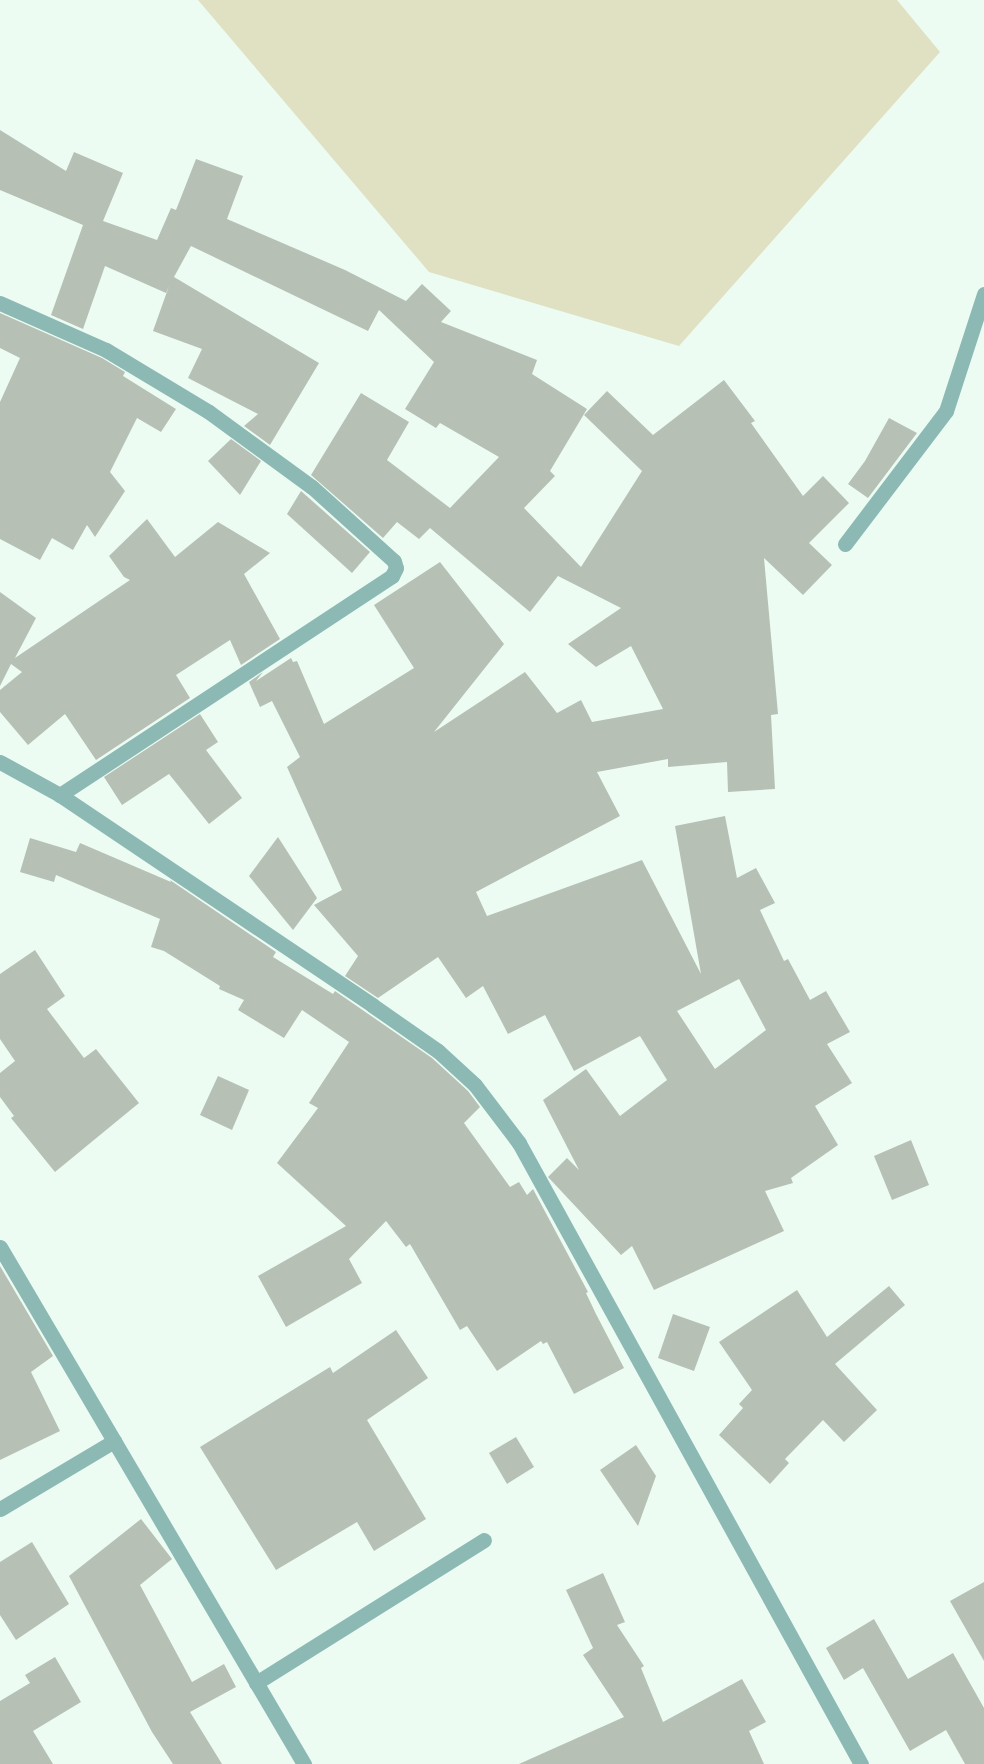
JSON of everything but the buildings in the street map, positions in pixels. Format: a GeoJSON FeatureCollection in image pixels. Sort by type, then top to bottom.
{"type":"FeatureCollection","features":[{"type":"Feature","properties":{"kind":"street"},"geometry":{"type":"LineString","coordinates":[[845,544],[946,410],[984,294]]}},
{"type":"Feature","properties":{"kind":"street"},"geometry":{"type":"LineString","coordinates":[[0,303],[106,350],[209,412],[312,487],[394,561],[396,568],[392,576],[60,795]]}},
{"type":"Feature","properties":{"kind":"street"},"geometry":{"type":"LineString","coordinates":[[0,762],[60,795],[431,1046],[476,1085],[519,1144],[861,1764]]}},
{"type":"Feature","properties":{"kind":"street"},"geometry":{"type":"LineString","coordinates":[[0,1247],[304,1764]]}},
{"type":"Feature","properties":{"kind":"street"},"geometry":{"type":"LineString","coordinates":[[0,1509],[114,1440]]}},
{"type":"Feature","properties":{"kind":"street"},"geometry":{"type":"LineString","coordinates":[[256,1682],[484,1540]]}},
{"type":"Feature","properties":{"kind":"green space"},"geometry":{"type":"Polygon","coordinates":[[[198,0],[897,0],[940,52],[679,346],[429,272],[198,0]]]}}]}
